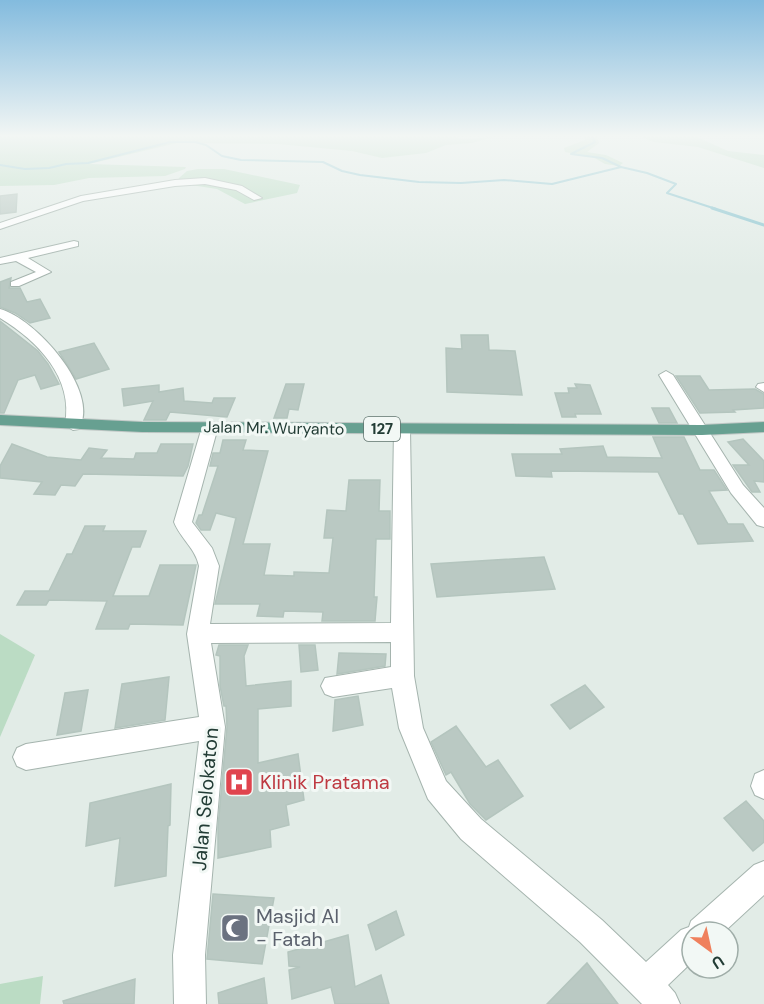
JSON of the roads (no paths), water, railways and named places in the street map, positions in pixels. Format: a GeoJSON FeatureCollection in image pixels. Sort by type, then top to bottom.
{"type":"FeatureCollection","features":[{"type":"Feature","properties":{"kind":"main road","name":"Jalan Mr. Wuryanto"},"geometry":{"type":"LineString","coordinates":[[0,420],[73,425],[210,427],[762,429]]}},
{"type":"Feature","properties":{"kind":"street"},"geometry":{"type":"LineString","coordinates":[[0,226],[81,199],[171,184]]}},
{"type":"Feature","properties":{"kind":"street"},"geometry":{"type":"LineString","coordinates":[[219,184],[239,188],[257,198]]}},
{"type":"Feature","properties":{"kind":"street"},"geometry":{"type":"LineString","coordinates":[[0,261],[74,244]]}},
{"type":"Feature","properties":{"kind":"street"},"geometry":{"type":"LineString","coordinates":[[15,284],[45,272],[18,257]]}},
{"type":"Feature","properties":{"kind":"street"},"geometry":{"type":"LineString","coordinates":[[0,314],[32,338],[60,367],[73,390],[76,408],[73,425]]}},
{"type":"Feature","properties":{"kind":"street"},"geometry":{"type":"LineString","coordinates":[[666,375],[737,489],[764,520]]}},
{"type":"Feature","properties":{"kind":"street","name":"Jalan Selokaton"},"geometry":{"type":"LineString","coordinates":[[190,1004],[189,955],[213,727],[198,634],[209,566],[208,556],[186,531],[183,522],[210,427]]}},
{"type":"Feature","properties":{"kind":"street"},"geometry":{"type":"LineString","coordinates":[[402,429],[400,632],[402,676],[411,728],[437,790],[471,829],[591,931],[655,994],[680,958]]}},
{"type":"Feature","properties":{"kind":"street"},"geometry":{"type":"LineString","coordinates":[[198,634],[400,632]]}},
{"type":"Feature","properties":{"kind":"street"},"geometry":{"type":"LineString","coordinates":[[333,686],[402,676]]}},
{"type":"Feature","properties":{"kind":"street"},"geometry":{"type":"LineString","coordinates":[[26,757],[213,727]]}},
{"type":"Feature","properties":{"kind":"street"},"geometry":{"type":"LineString","coordinates":[[715,920],[764,875]]}},
{"type":"Feature","properties":{"kind":"waterway"},"geometry":{"type":"LineString","coordinates":[[676,184],[667,193],[716,209]]}},
{"type":"Feature","properties":{"kind":"waterway"},"geometry":{"type":"LineString","coordinates":[[712,208],[764,225]]}},
{"type":"Feature","properties":{"kind":"place","name":"Klinik Pratama"},"geometry":{"type":"Point","coordinates":[239,782]}},
{"type":"Feature","properties":{"kind":"place","name":"Masjid Al - Fatah"},"geometry":{"type":"Point","coordinates":[235,928]}}]}
